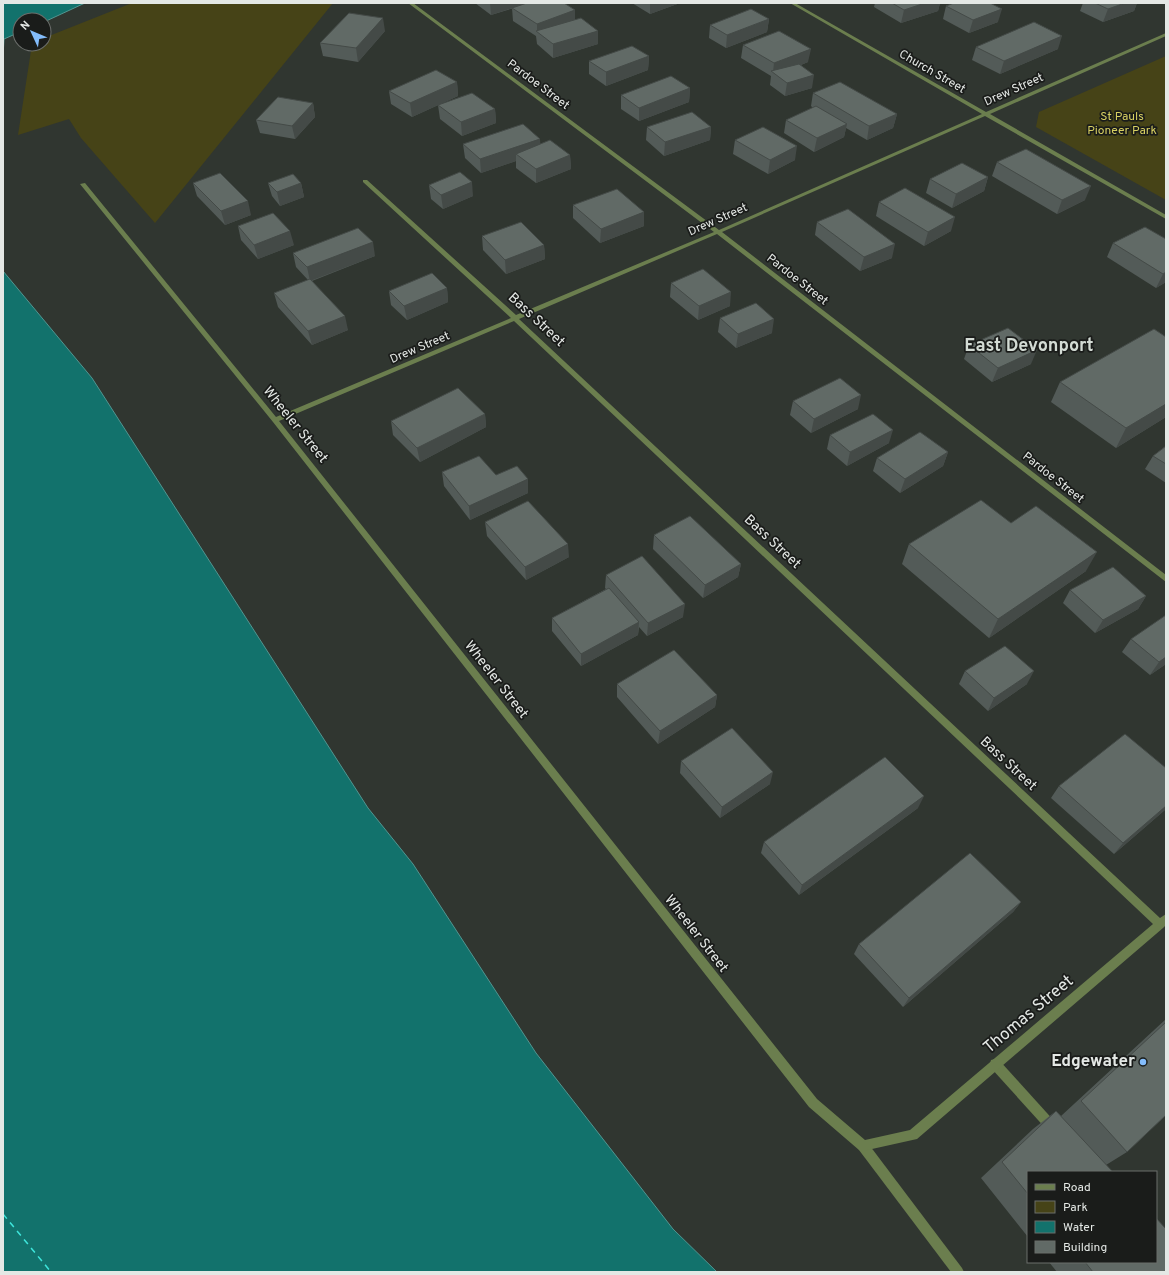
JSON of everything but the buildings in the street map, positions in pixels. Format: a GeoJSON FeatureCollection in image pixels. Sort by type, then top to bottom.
{"type":"FeatureCollection","features":[{"type":"Feature","properties":{"kind":"street","name":"Pardoe Street"},"geometry":{"type":"LineString","coordinates":[[410,3],[718,232],[1166,579]]}},
{"type":"Feature","properties":{"kind":"street","name":"Church Street"},"geometry":{"type":"LineString","coordinates":[[792,3],[1166,217]]}},
{"type":"Feature","properties":{"kind":"street","name":"Drew Street"},"geometry":{"type":"LineString","coordinates":[[275,420],[718,232],[1166,34]]}},
{"type":"Feature","properties":{"kind":"street","name":"Bass Street"},"geometry":{"type":"LineString","coordinates":[[364,181],[516,319],[1163,922]]}},
{"type":"Feature","properties":{"kind":"street","name":"Wheeler Street"},"geometry":{"type":"LineString","coordinates":[[83,184],[275,420],[813,1103],[863,1146],[958,1272]]}},
{"type":"Feature","properties":{"kind":"street","name":"Thomas Street"},"geometry":{"type":"LineString","coordinates":[[863,1146],[912,1135],[1163,922]]}},
{"type":"Feature","properties":{"kind":"street"},"geometry":{"type":"LineString","coordinates":[[995,1064],[1057,1132]]}},
{"type":"Feature","properties":{"kind":"green space"},"geometry":{"type":"Polygon","coordinates":[[[132,3],[333,3],[155,223],[81,138],[69,119],[18,135],[31,52],[52,52],[52,35],[132,3]]]}},
{"type":"Feature","properties":{"kind":"green space","name":"St Pauls Pioneer Park"},"geometry":{"type":"Polygon","coordinates":[[[1166,56],[1166,200],[1036,127],[1039,112],[1166,56]]]}},
{"type":"Feature","properties":{"kind":"water"},"geometry":{"type":"Polygon","coordinates":[[[3,3],[85,3],[52,18],[52,12],[12,12],[12,36],[4,39],[3,57],[3,3]]]}},
{"type":"Feature","properties":{"kind":"water"},"geometry":{"type":"Polygon","coordinates":[[[3,271],[92,378],[368,808],[413,864],[536,1053],[673,1229],[717,1272],[3,1272],[3,271]]]}},
{"type":"Feature","properties":{"kind":"ferry route"},"geometry":{"type":"LineString","coordinates":[[3,1214],[51,1272]]}},
{"type":"Feature","properties":{"kind":"place","name":"Edgewater"},"geometry":{"type":"Point","coordinates":[1143,1062]}},
{"type":"Feature","properties":{"kind":"district","name":"East Devonport"},"geometry":{"type":"Point","coordinates":[1029,346]}}]}
